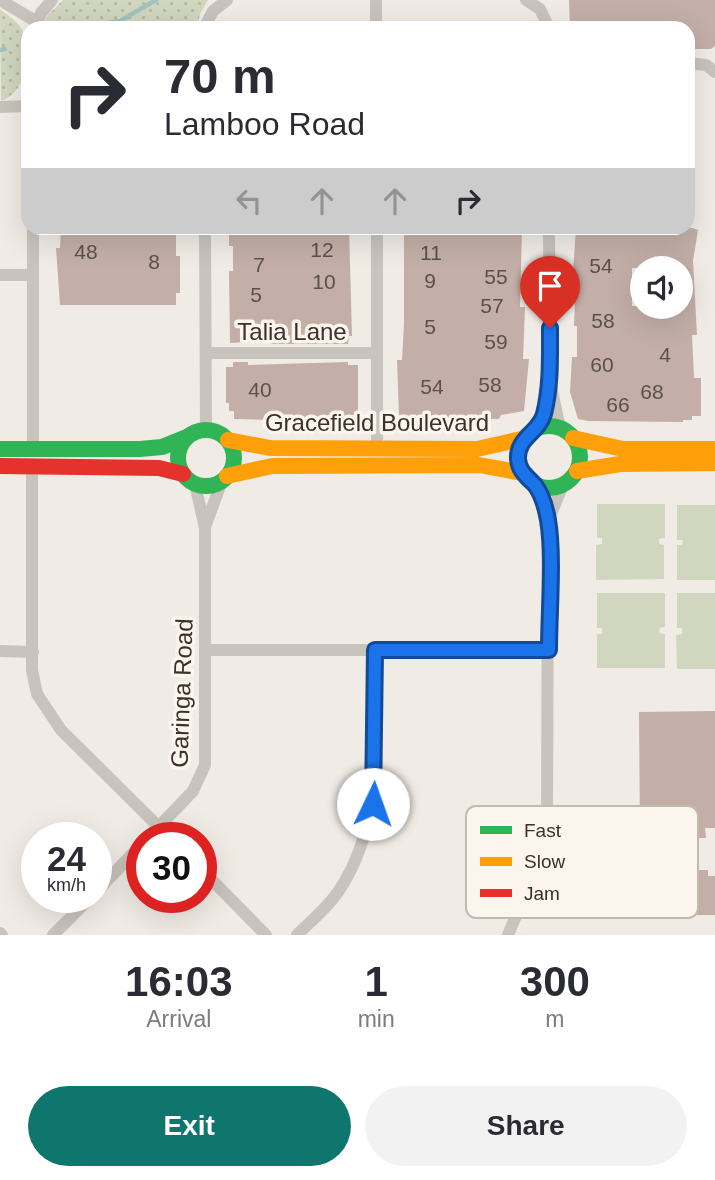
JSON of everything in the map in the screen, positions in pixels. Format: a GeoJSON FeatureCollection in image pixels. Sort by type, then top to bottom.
{"type":"FeatureCollection","features":[{"type":"Feature","properties":{"kind":"street"},"geometry":{"type":"LineString","coordinates":[[0,0],[31,21]]}},
{"type":"Feature","properties":{"kind":"street"},"geometry":{"type":"LineString","coordinates":[[39,21],[52,0]]}},
{"type":"Feature","properties":{"kind":"street"},"geometry":{"type":"LineString","coordinates":[[208,21],[213,11],[227,0]]}},
{"type":"Feature","properties":{"kind":"street"},"geometry":{"type":"LineString","coordinates":[[376,0],[376,21]]}},
{"type":"Feature","properties":{"kind":"street"},"geometry":{"type":"LineString","coordinates":[[526,0],[540,9],[546,21]]}},
{"type":"Feature","properties":{"kind":"street"},"geometry":{"type":"LineString","coordinates":[[695,64],[706,65],[715,72]]}},
{"type":"Feature","properties":{"kind":"street"},"geometry":{"type":"LineString","coordinates":[[0,107],[21,106]]}},
{"type":"Feature","properties":{"kind":"street"},"geometry":{"type":"LineString","coordinates":[[33,235],[33,449]]}},
{"type":"Feature","properties":{"kind":"street"},"geometry":{"type":"LineString","coordinates":[[205,235],[206,430]]}},
{"type":"Feature","properties":{"kind":"street"},"geometry":{"type":"LineString","coordinates":[[377,235],[377,448]]}},
{"type":"Feature","properties":{"kind":"street"},"geometry":{"type":"LineString","coordinates":[[546,806],[548,522],[563,485],[577,471],[580,455],[567,433],[550,378],[550,235]]}},
{"type":"Feature","properties":{"kind":"street"},"geometry":{"type":"LineString","coordinates":[[0,275],[33,275]]}},
{"type":"Feature","properties":{"kind":"street","name":"Talia Lane"},"geometry":{"type":"LineString","coordinates":[[206,353],[377,353]]}},
{"type":"Feature","properties":{"kind":"street"},"geometry":{"type":"LineString","coordinates":[[548,522],[528,479],[519,451],[532,433],[550,378]]}},
{"type":"Feature","properties":{"kind":"street"},"geometry":{"type":"LineString","coordinates":[[0,449],[162,447],[206,430],[214,430],[228,440],[234,458],[224,479],[204,486],[159,468],[0,466]]}},
{"type":"Feature","properties":{"kind":"street"},"geometry":{"type":"LineString","coordinates":[[532,433],[567,433],[624,449],[715,449]]}},
{"type":"Feature","properties":{"kind":"street","name":"Gracefield Boulevard"},"geometry":{"type":"LineString","coordinates":[[228,440],[271,448],[491,448],[532,433]]}},
{"type":"Feature","properties":{"kind":"street"},"geometry":{"type":"LineString","coordinates":[[187,437],[178,452],[189,479]]}},
{"type":"Feature","properties":{"kind":"street"},"geometry":{"type":"LineString","coordinates":[[114,449],[114,466]]}},
{"type":"Feature","properties":{"kind":"street"},"geometry":{"type":"LineString","coordinates":[[577,471],[620,464],[715,463]]}},
{"type":"Feature","properties":{"kind":"street","name":"Gracefield Boulevard"},"geometry":{"type":"LineString","coordinates":[[224,479],[251,469],[286,466],[479,465],[528,479]]}},
{"type":"Feature","properties":{"kind":"street"},"geometry":{"type":"LineString","coordinates":[[32,466],[33,652],[37,694],[45,710],[61,730],[154,822]]}},
{"type":"Feature","properties":{"kind":"street","name":"Garinga Road"},"geometry":{"type":"LineString","coordinates":[[163,822],[201,778],[205,765],[205,528],[189,479]]}},
{"type":"Feature","properties":{"kind":"street","name":"Garinga Road"},"geometry":{"type":"LineString","coordinates":[[205,528],[224,479]]}},
{"type":"Feature","properties":{"kind":"street"},"geometry":{"type":"LineString","coordinates":[[528,479],[554,488],[563,485]]}},
{"type":"Feature","properties":{"kind":"street"},"geometry":{"type":"LineString","coordinates":[[206,650],[549,650]]}},
{"type":"Feature","properties":{"kind":"street"},"geometry":{"type":"LineString","coordinates":[[297,935],[339,891],[370,817],[375,790],[375,650]]}},
{"type":"Feature","properties":{"kind":"street"},"geometry":{"type":"LineString","coordinates":[[0,651],[33,652]]}},
{"type":"Feature","properties":{"kind":"street"},"geometry":{"type":"LineString","coordinates":[[112,875],[126,861]]}},
{"type":"Feature","properties":{"kind":"street"},"geometry":{"type":"LineString","coordinates":[[217,885],[266,935]]}},
{"type":"Feature","properties":{"kind":"street"},"geometry":{"type":"LineString","coordinates":[[53,935],[75,913]]}},
{"type":"Feature","properties":{"kind":"street"},"geometry":{"type":"LineString","coordinates":[[508,935],[515,918]]}},
{"type":"Feature","properties":{"kind":"green space"},"geometry":{"type":"Polygon","coordinates":[[[63,0],[208,0],[198,21],[45,21],[63,0]]]}},
{"type":"Feature","properties":{"kind":"green space"},"geometry":{"type":"Polygon","coordinates":[[[0,9],[21,28],[21,82],[10,96],[1,101],[0,9]]]}},
{"type":"Feature","properties":{"kind":"green space"},"geometry":{"type":"Polygon","coordinates":[[[597,504],[665,504],[665,538],[659,539],[659,544],[664,545],[664,579],[596,580],[596,545],[602,544],[602,538],[597,538],[597,504]]]}},
{"type":"Feature","properties":{"kind":"green space"},"geometry":{"type":"Polygon","coordinates":[[[677,505],[715,505],[715,580],[677,580],[677,545],[682,545],[683,540],[677,540],[677,505]]]}},
{"type":"Feature","properties":{"kind":"green space"},"geometry":{"type":"Polygon","coordinates":[[[597,593],[665,593],[665,627],[660,628],[659,633],[665,634],[665,668],[597,668],[597,634],[602,634],[602,628],[597,628],[597,593]]]}},
{"type":"Feature","properties":{"kind":"green space"},"geometry":{"type":"Polygon","coordinates":[[[677,593],[715,593],[715,669],[677,669],[676,635],[682,634],[682,628],[677,628],[677,593]]]}},
{"type":"Feature","properties":{"kind":"building"},"geometry":{"type":"Polygon","coordinates":[[[569,0],[715,0],[715,46],[711,49],[695,49],[695,21],[570,21],[569,0]]]}},
{"type":"Feature","properties":{"kind":"building"},"geometry":{"type":"Polygon","coordinates":[[[695,229],[698,230],[693,261],[697,335],[692,335],[694,378],[701,378],[701,416],[692,416],[692,420],[683,422],[578,419],[570,392],[572,357],[577,357],[577,326],[574,326],[576,235],[695,235],[695,229]]]}},
{"type":"Feature","properties":{"kind":"building"},"geometry":{"type":"Polygon","coordinates":[[[61,235],[176,235],[176,256],[180,256],[180,293],[176,293],[176,305],[60,305],[56,248],[60,248],[61,235]]]}},
{"type":"Feature","properties":{"kind":"building"},"geometry":{"type":"Polygon","coordinates":[[[229,235],[349,235],[352,336],[349,336],[348,344],[271,344],[271,341],[230,343],[229,271],[233,271],[233,246],[229,246],[229,235]]]}},
{"type":"Feature","properties":{"kind":"building"},"geometry":{"type":"Polygon","coordinates":[[[404,235],[522,235],[520,307],[525,307],[523,359],[529,359],[524,411],[501,415],[499,419],[432,419],[399,415],[397,360],[402,360],[404,235]]]}},
{"type":"Feature","properties":{"kind":"building"},"geometry":{"type":"Polygon","coordinates":[[[233,362],[248,362],[248,365],[348,362],[348,365],[358,365],[358,414],[333,421],[234,419],[234,411],[229,411],[229,403],[226,403],[226,367],[233,367],[233,362]]]}},
{"type":"Feature","properties":{"kind":"building"},"geometry":{"type":"Polygon","coordinates":[[[715,711],[715,828],[705,828],[706,838],[698,838],[698,806],[640,806],[639,712],[715,711]]]}},
{"type":"Feature","properties":{"kind":"building"},"geometry":{"type":"Polygon","coordinates":[[[698,870],[708,870],[708,876],[715,876],[715,915],[698,915],[698,870]]]}},
{"type":"Feature","properties":{"kind":"waterway"},"geometry":{"type":"LineString","coordinates":[[120,21],[156,0]]}},
{"type":"Feature","properties":{"kind":"waterway"},"geometry":{"type":"LineString","coordinates":[[0,50],[5,49]]}},
{"type":"Feature","properties":{"kind":"traffic: fast"},"geometry":{"type":"LineString","coordinates":[[549,426],[571,435],[580,457],[571,479],[549,488],[527,479],[518,457],[527,435],[549,426]]}},
{"type":"Feature","properties":{"kind":"traffic: fast"},"geometry":{"type":"LineString","coordinates":[[206,430],[217,432],[226,438],[232,447],[234,458],[232,469],[226,478],[217,484],[206,486],[195,484],[186,478],[180,469],[178,458],[180,447],[186,438],[195,432],[206,430]]}},
{"type":"Feature","properties":{"kind":"traffic: fast"},"geometry":{"type":"LineString","coordinates":[[0,449],[140,449],[162,447],[187,437]]}},
{"type":"Feature","properties":{"kind":"traffic: slow"},"geometry":{"type":"LineString","coordinates":[[228,440],[270,448],[477,449],[526,438]]}},
{"type":"Feature","properties":{"kind":"traffic: slow"},"geometry":{"type":"LineString","coordinates":[[573,438],[623,449],[715,449]]}},
{"type":"Feature","properties":{"kind":"traffic: slow"},"geometry":{"type":"LineString","coordinates":[[577,471],[620,464],[715,463]]}},
{"type":"Feature","properties":{"kind":"traffic: slow"},"geometry":{"type":"LineString","coordinates":[[227,476],[272,466],[479,465],[523,473]]}},
{"type":"Feature","properties":{"kind":"traffic: jam"},"geometry":{"type":"LineString","coordinates":[[0,466],[159,468],[183,474]]}},
{"type":"Feature","properties":{"kind":"route"},"geometry":{"type":"LineString","coordinates":[[373,804],[375,650],[549,650],[548,522],[542,499],[534,484],[524,475],[518,460],[523,441],[539,428],[544,415],[550,378],[550,328]]}}]}
